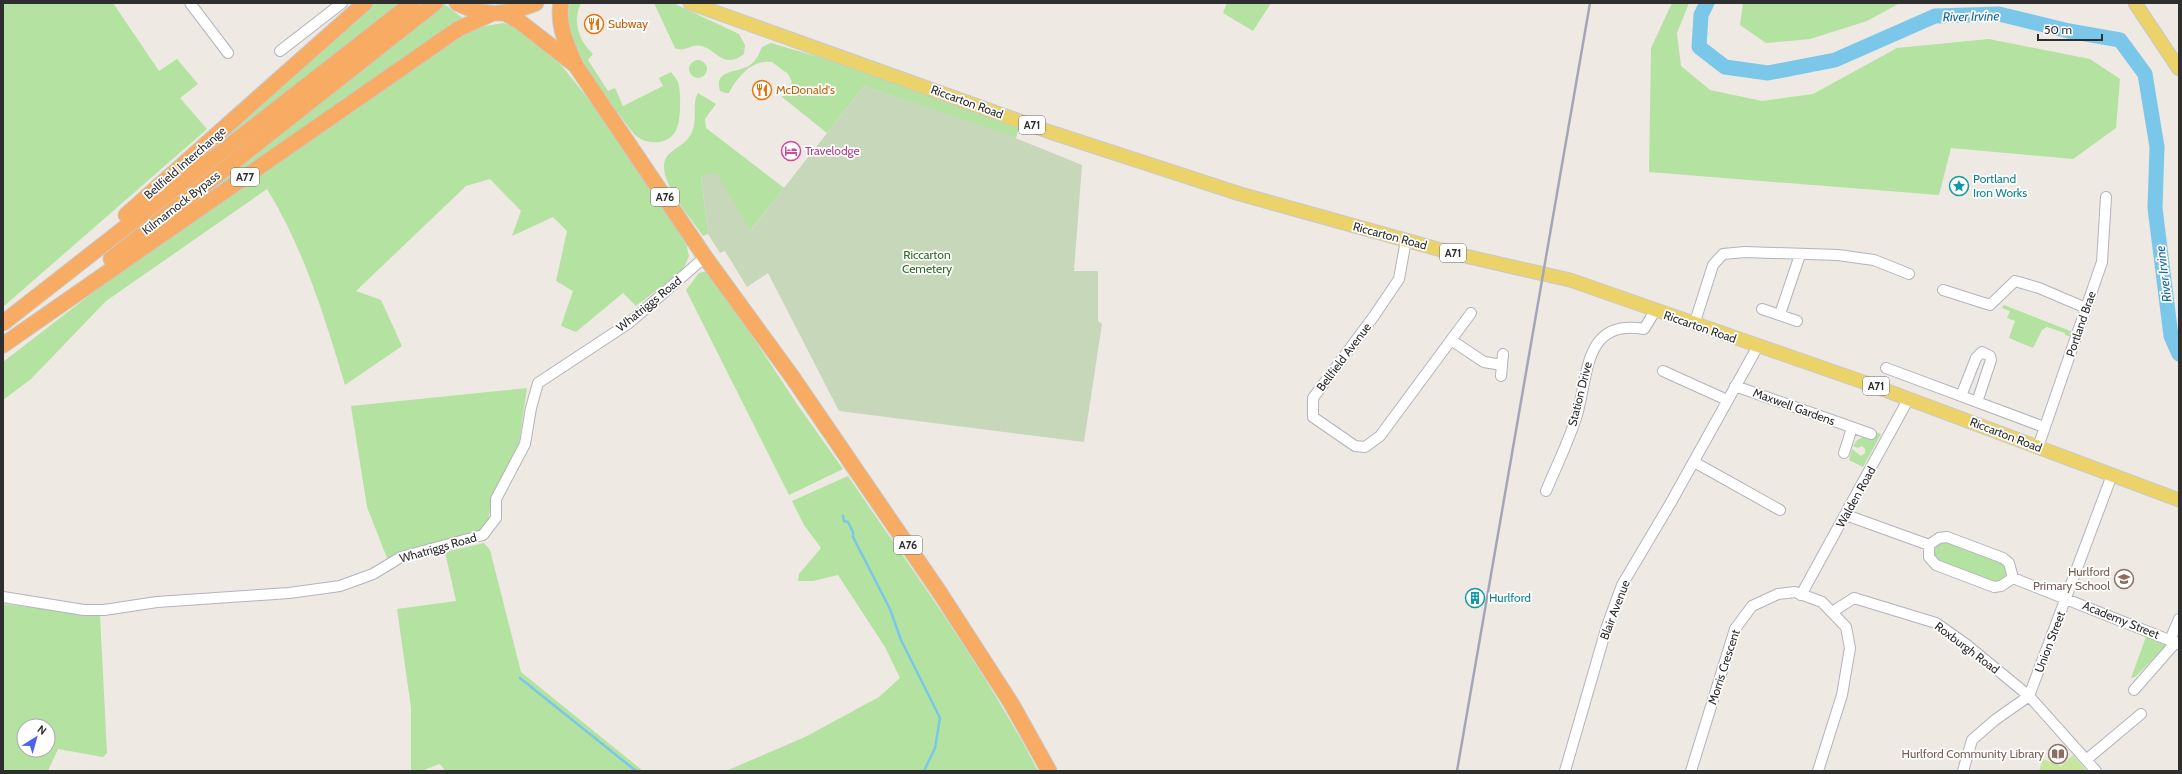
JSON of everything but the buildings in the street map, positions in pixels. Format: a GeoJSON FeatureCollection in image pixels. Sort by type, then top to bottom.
{"type":"FeatureCollection","features":[{"type":"Feature","properties":{"kind":"highway","name":"Bellfield Interchange"},"geometry":{"type":"LineString","coordinates":[[3,322],[365,3]]}},
{"type":"Feature","properties":{"kind":"highway","name":"Kilmarnock Bypass"},"geometry":{"type":"LineString","coordinates":[[3,322],[412,3]]}},
{"type":"Feature","properties":{"kind":"highway","name":"Kilmarnock Bypass"},"geometry":{"type":"LineString","coordinates":[[3,345],[435,3]]}},
{"type":"Feature","properties":{"kind":"highway","name":"A76"},"geometry":{"type":"LineString","coordinates":[[498,13],[517,11],[536,3]]}},
{"type":"Feature","properties":{"kind":"highway","name":"A76"},"geometry":{"type":"LineString","coordinates":[[561,3],[559,14],[565,42],[576,66],[705,257],[793,378],[948,605],[1011,703],[1049,771]]}},
{"type":"Feature","properties":{"kind":"highway","name":"A76"},"geometry":{"type":"LineString","coordinates":[[463,6],[498,13],[520,22],[576,66]]}},
{"type":"Feature","properties":{"kind":"highway","name":"A77"},"geometry":{"type":"LineString","coordinates":[[3,345],[458,29],[498,13]]}},
{"type":"Feature","properties":{"kind":"main road","name":"Riccarton Road"},"geometry":{"type":"LineString","coordinates":[[690,3],[1116,154],[1240,194],[1406,240],[1570,280],[1655,311],[1909,398],[2179,500]]}},
{"type":"Feature","properties":{"kind":"main road"},"geometry":{"type":"LineString","coordinates":[[2135,3],[2179,69]]}},
{"type":"Feature","properties":{"kind":"street"},"geometry":{"type":"LineString","coordinates":[[190,3],[228,52]]}},
{"type":"Feature","properties":{"kind":"street"},"geometry":{"type":"LineString","coordinates":[[280,51],[342,3]]}},
{"type":"Feature","properties":{"kind":"street","name":"Portland Brae"},"geometry":{"type":"LineString","coordinates":[[2038,447],[2102,262],[2106,197]]}},
{"type":"Feature","properties":{"kind":"street","name":"Bellfield Avenue"},"geometry":{"type":"LineString","coordinates":[[1406,240],[1399,279],[1374,316],[1313,398],[1313,417],[1355,446],[1365,447],[1380,436],[1471,313]]}},
{"type":"Feature","properties":{"kind":"street"},"geometry":{"type":"LineString","coordinates":[[1694,324],[1713,265],[1723,254],[1745,252],[1800,255],[1838,255],[1874,260],[1909,274]]}},
{"type":"Feature","properties":{"kind":"street"},"geometry":{"type":"LineString","coordinates":[[1780,314],[1800,255]]}},
{"type":"Feature","properties":{"kind":"street","name":"Whatriggs Road"},"geometry":{"type":"LineString","coordinates":[[3,598],[84,610],[104,610],[157,602],[289,593],[340,586],[372,574],[400,557],[483,535],[496,518],[496,499],[525,444],[531,408],[538,383],[629,323],[705,257]]}},
{"type":"Feature","properties":{"kind":"street"},"geometry":{"type":"LineString","coordinates":[[1943,290],[1990,305],[2015,281],[2039,288],[2086,308]]}},
{"type":"Feature","properties":{"kind":"street"},"geometry":{"type":"LineString","coordinates":[[1762,309],[1797,321]]}},
{"type":"Feature","properties":{"kind":"street","name":"Station Drive"},"geometry":{"type":"LineString","coordinates":[[1546,491],[1577,416],[1590,354],[1601,340],[1612,330],[1623,326],[1644,329],[1655,311]]}},
{"type":"Feature","properties":{"kind":"street"},"geometry":{"type":"LineString","coordinates":[[1451,340],[1484,362],[1502,365]]}},
{"type":"Feature","properties":{"kind":"street","name":"Blair Avenue"},"geometry":{"type":"LineString","coordinates":[[1565,771],[1607,626],[1622,585],[1694,462],[1758,346]]}},
{"type":"Feature","properties":{"kind":"street","name":"Riccarton Road"},"geometry":{"type":"LineString","coordinates":[[1961,396],[1976,358],[1982,352],[1990,356],[1990,360],[1977,402]]}},
{"type":"Feature","properties":{"kind":"street"},"geometry":{"type":"LineString","coordinates":[[1501,376],[1503,354]]}},
{"type":"Feature","properties":{"kind":"street","name":"Riccarton Road"},"geometry":{"type":"LineString","coordinates":[[1886,368],[2044,427]]}},
{"type":"Feature","properties":{"kind":"street"},"geometry":{"type":"LineString","coordinates":[[1664,370],[1727,400]]}},
{"type":"Feature","properties":{"kind":"street","name":"Maxwell Gardens"},"geometry":{"type":"LineString","coordinates":[[1735,386],[1871,434]]}},
{"type":"Feature","properties":{"kind":"street","name":"Walden Road"},"geometry":{"type":"LineString","coordinates":[[1801,595],[1909,398]]}},
{"type":"Feature","properties":{"kind":"street"},"geometry":{"type":"LineString","coordinates":[[1844,454],[1852,428]]}},
{"type":"Feature","properties":{"kind":"street"},"geometry":{"type":"LineString","coordinates":[[1694,462],[1780,510]]}},
{"type":"Feature","properties":{"kind":"street","name":"Union Street"},"geometry":{"type":"LineString","coordinates":[[2029,696],[2067,599],[2112,475]]}},
{"type":"Feature","properties":{"kind":"street"},"geometry":{"type":"LineString","coordinates":[[1846,515],[1929,545]]}},
{"type":"Feature","properties":{"kind":"street"},"geometry":{"type":"LineString","coordinates":[[1947,537],[2003,558],[2009,563],[2013,578],[2001,586],[1994,587],[1936,565],[1929,557],[1929,545],[1939,538],[1947,537]]}},
{"type":"Feature","properties":{"kind":"street","name":"Academy Street"},"geometry":{"type":"LineString","coordinates":[[2013,578],[2175,642],[2134,690]]}},
{"type":"Feature","properties":{"kind":"street","name":"Morris Crescent"},"geometry":{"type":"LineString","coordinates":[[1691,771],[1735,628],[1752,606],[1778,594],[1795,592],[1822,602],[1832,612],[1846,627],[1850,648],[1842,694],[1818,771]]}},
{"type":"Feature","properties":{"kind":"street","name":"Roxburgh Road"},"geometry":{"type":"LineString","coordinates":[[1832,612],[1854,598],[1936,622],[1967,645],[2029,696],[2096,771]]}},
{"type":"Feature","properties":{"kind":"street"},"geometry":{"type":"LineString","coordinates":[[2175,642],[2179,619]]}},
{"type":"Feature","properties":{"kind":"street"},"geometry":{"type":"LineString","coordinates":[[1963,771],[1972,740],[2029,696]]}},
{"type":"Feature","properties":{"kind":"street"},"geometry":{"type":"LineString","coordinates":[[2086,760],[2141,714]]}},
{"type":"Feature","properties":{"kind":"green space"},"geometry":{"type":"Polygon","coordinates":[[[3,3],[113,3],[159,71],[177,59],[198,84],[180,98],[207,129],[3,307],[3,3]]]}},
{"type":"Feature","properties":{"kind":"green space"},"geometry":{"type":"Polygon","coordinates":[[[374,3],[405,3],[190,171],[187,168],[374,3]]]}},
{"type":"Feature","properties":{"kind":"green space"},"geometry":{"type":"Polygon","coordinates":[[[443,3],[464,19],[207,197],[204,192],[443,3]]]}},
{"type":"Feature","properties":{"kind":"green space"},"geometry":{"type":"Polygon","coordinates":[[[570,3],[581,3],[578,10],[577,24],[584,43],[593,54],[588,60],[608,91],[615,88],[623,106],[663,86],[659,78],[671,72],[678,82],[680,105],[677,128],[674,134],[669,138],[663,141],[651,142],[639,138],[634,134],[613,106],[589,72],[579,54],[572,36],[569,19],[570,3]]]}},
{"type":"Feature","properties":{"kind":"green space"},"geometry":{"type":"Polygon","coordinates":[[[654,3],[673,3],[739,34],[745,45],[744,54],[731,60],[725,60],[707,48],[698,45],[682,49],[675,48],[654,3]]]}},
{"type":"Feature","properties":{"kind":"green space"},"geometry":{"type":"Polygon","coordinates":[[[1227,3],[1271,3],[1253,31],[1223,13],[1227,3]]]}},
{"type":"Feature","properties":{"kind":"green space"},"geometry":{"type":"Polygon","coordinates":[[[1672,3],[1689,3],[1677,33],[1681,66],[1710,90],[1762,101],[1813,94],[1897,48],[1989,39],[2090,59],[2120,79],[2116,128],[2073,159],[1951,148],[1939,195],[1649,172],[1651,48],[1672,3]]]}},
{"type":"Feature","properties":{"kind":"green space"},"geometry":{"type":"Polygon","coordinates":[[[1743,3],[1900,3],[1867,21],[1810,39],[1766,43],[1740,25],[1743,3]]]}},
{"type":"Feature","properties":{"kind":"green space"},"geometry":{"type":"Polygon","coordinates":[[[503,23],[518,27],[536,41],[562,66],[601,115],[686,243],[689,256],[683,270],[636,306],[623,293],[576,332],[561,326],[573,291],[556,281],[567,231],[553,217],[512,236],[521,211],[490,179],[466,186],[356,291],[381,300],[402,346],[345,385],[330,335],[303,260],[267,189],[106,301],[31,379],[3,400],[3,362],[192,216],[425,56],[474,28],[503,23]]]}},
{"type":"Feature","properties":{"kind":"green space"},"geometry":{"type":"Polygon","coordinates":[[[771,43],[846,65],[1019,127],[1016,138],[864,86],[827,133],[782,97],[792,82],[788,74],[772,62],[758,63],[752,66],[741,75],[729,93],[720,91],[720,79],[724,75],[750,65],[756,59],[762,47],[771,43]]]}},
{"type":"Feature","properties":{"kind":"green space"},"geometry":{"type":"Polygon","coordinates":[[[694,60],[702,60],[707,65],[705,76],[702,78],[694,78],[689,73],[689,65],[694,60]]]}},
{"type":"Feature","properties":{"kind":"green space","name":"Riccarton Cemetery"},"geometry":{"type":"Polygon","coordinates":[[[864,86],[996,130],[1082,165],[1074,271],[1098,271],[1098,321],[1102,324],[1084,442],[839,411],[768,273],[747,287],[725,251],[720,253],[708,234],[701,176],[716,173],[751,230],[864,86]]]}},
{"type":"Feature","properties":{"kind":"green space"},"geometry":{"type":"Polygon","coordinates":[[[698,93],[716,104],[705,119],[706,128],[784,188],[750,231],[716,174],[701,176],[708,234],[703,236],[675,196],[669,184],[665,173],[664,163],[668,155],[686,141],[691,134],[694,125],[695,101],[698,93]]]}},
{"type":"Feature","properties":{"kind":"green space"},"geometry":{"type":"Polygon","coordinates":[[[707,271],[713,276],[797,404],[843,469],[789,495],[686,290],[699,273],[707,271]]]}},
{"type":"Feature","properties":{"kind":"green space"},"geometry":{"type":"Polygon","coordinates":[[[2004,305],[2073,332],[2072,337],[2047,327],[2042,330],[2033,348],[2009,338],[2015,321],[2007,318],[2010,311],[2002,308],[2004,305]]]}},
{"type":"Feature","properties":{"kind":"green space"},"geometry":{"type":"Polygon","coordinates":[[[527,388],[519,443],[491,502],[488,523],[478,532],[387,558],[367,507],[351,406],[527,388]]]}},
{"type":"Feature","properties":{"kind":"green space"},"geometry":{"type":"Polygon","coordinates":[[[1875,432],[1881,434],[1863,467],[1849,460],[1852,449],[1861,456],[1865,453],[1865,449],[1862,446],[1858,448],[1853,446],[1857,440],[1875,432]]]}},
{"type":"Feature","properties":{"kind":"green space"},"geometry":{"type":"Polygon","coordinates":[[[848,476],[972,658],[1017,732],[1038,771],[726,771],[805,737],[879,697],[900,678],[885,647],[838,575],[813,581],[798,581],[799,574],[821,548],[804,525],[792,501],[848,476]]]}},
{"type":"Feature","properties":{"kind":"green space"},"geometry":{"type":"Polygon","coordinates":[[[1940,541],[1946,541],[2005,564],[2007,570],[2005,578],[1994,584],[1940,564],[1933,553],[1935,546],[1940,541]]]}},
{"type":"Feature","properties":{"kind":"green space"},"geometry":{"type":"Polygon","coordinates":[[[484,543],[490,550],[521,672],[643,771],[445,771],[440,764],[426,769],[426,771],[411,771],[411,708],[397,609],[456,601],[445,552],[484,543]]]}},
{"type":"Feature","properties":{"kind":"green space"},"geometry":{"type":"Polygon","coordinates":[[[3,604],[100,615],[107,753],[103,757],[58,749],[56,753],[56,718],[16,718],[16,758],[54,758],[48,771],[3,771],[3,604]]]}},
{"type":"Feature","properties":{"kind":"green space"},"geometry":{"type":"Polygon","coordinates":[[[2146,637],[2167,645],[2164,653],[2160,652],[2135,677],[2131,678],[2146,637]]]}},
{"type":"Feature","properties":{"kind":"green space"},"geometry":{"type":"Polygon","coordinates":[[[2073,755],[2087,771],[2039,771],[2043,759],[2061,766],[2073,755]]]}},
{"type":"Feature","properties":{"kind":"waterway","name":"River Irvine"},"geometry":{"type":"LineString","coordinates":[[1707,3],[1701,15],[1699,47],[1725,67],[1768,73],[1835,60],[1935,16],[1999,14],[2069,31],[2120,40],[2145,74],[2157,147],[2155,208],[2171,336],[2179,354]]}},
{"type":"Feature","properties":{"kind":"waterway"},"geometry":{"type":"LineString","coordinates":[[843,516],[844,521],[848,522],[853,532],[853,537],[890,609],[901,640],[940,718],[935,748],[924,771]]}},
{"type":"Feature","properties":{"kind":"waterway"},"geometry":{"type":"LineString","coordinates":[[520,678],[636,771]]}},
{"type":"Feature","properties":{"kind":"railway"},"geometry":{"type":"LineString","coordinates":[[1457,771],[1590,3]]}},
{"type":"Feature","properties":{"kind":"place","name":"Subway"},"geometry":{"type":"Point","coordinates":[594,24]}},
{"type":"Feature","properties":{"kind":"place","name":"McDonald's"},"geometry":{"type":"Point","coordinates":[762,90]}},
{"type":"Feature","properties":{"kind":"place","name":"Travelodge"},"geometry":{"type":"Point","coordinates":[791,151]}},
{"type":"Feature","properties":{"kind":"place","name":"Portland Iron Works"},"geometry":{"type":"Point","coordinates":[1959,186]}},
{"type":"Feature","properties":{"kind":"place","name":"Hurlford Primary School"},"geometry":{"type":"Point","coordinates":[2124,579]}},
{"type":"Feature","properties":{"kind":"place","name":"Hurlford"},"geometry":{"type":"Point","coordinates":[1475,598]}},
{"type":"Feature","properties":{"kind":"place","name":"Hurlford Community Library"},"geometry":{"type":"Point","coordinates":[2058,754]}}]}
